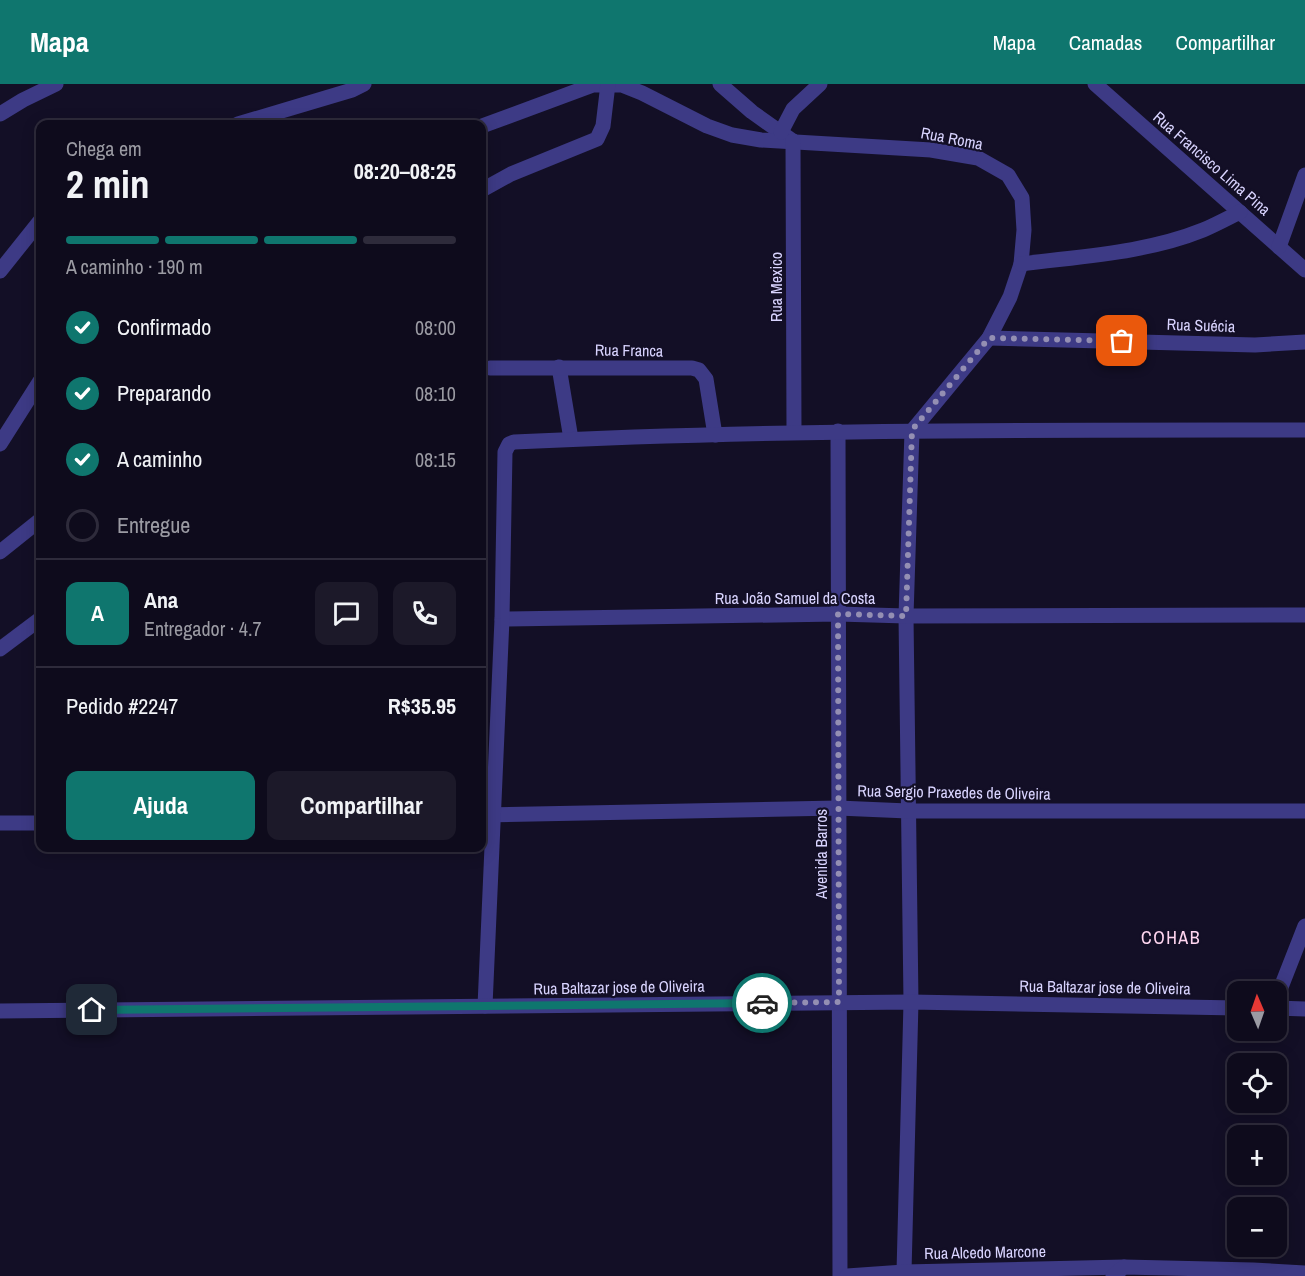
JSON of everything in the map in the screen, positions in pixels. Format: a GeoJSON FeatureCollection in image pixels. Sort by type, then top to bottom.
{"type":"FeatureCollection","features":[{"type":"Feature","properties":{"kind":"street"},"geometry":{"type":"LineString","coordinates":[[0,114],[57,84]]}},
{"type":"Feature","properties":{"kind":"street"},"geometry":{"type":"LineString","coordinates":[[251,120],[352,90],[364,84]]}},
{"type":"Feature","properties":{"kind":"street"},"geometry":{"type":"LineString","coordinates":[[486,124],[568,93],[593,85],[608,84],[603,126],[597,139],[590,144],[511,174],[486,188]]}},
{"type":"Feature","properties":{"kind":"street","name":"Rua Roma"},"geometry":{"type":"LineString","coordinates":[[608,84],[642,93],[698,122],[732,135],[761,140],[787,137],[931,150],[978,158],[1008,175],[1022,198],[1024,230],[1021,264],[1010,297],[989,338],[912,430]]}},
{"type":"Feature","properties":{"kind":"street"},"geometry":{"type":"LineString","coordinates":[[720,84],[752,112],[787,137],[792,109],[820,84]]}},
{"type":"Feature","properties":{"kind":"street","name":"Rua Francisco Lima Pina"},"geometry":{"type":"LineString","coordinates":[[1095,84],[1305,270]]}},
{"type":"Feature","properties":{"kind":"street","name":"Rua Mexico"},"geometry":{"type":"LineString","coordinates":[[787,137],[794,432]]}},
{"type":"Feature","properties":{"kind":"street"},"geometry":{"type":"LineString","coordinates":[[1279,246],[1305,175]]}},
{"type":"Feature","properties":{"kind":"street"},"geometry":{"type":"LineString","coordinates":[[1021,264],[1130,250],[1168,241],[1203,230],[1240,212]]}},
{"type":"Feature","properties":{"kind":"street"},"geometry":{"type":"LineString","coordinates":[[0,271],[36,226]]}},
{"type":"Feature","properties":{"kind":"street","name":"Rua Suécia"},"geometry":{"type":"LineString","coordinates":[[989,338],[1255,345],[1305,342]]}},
{"type":"Feature","properties":{"kind":"street"},"geometry":{"type":"LineString","coordinates":[[559,367],[571,439]]}},
{"type":"Feature","properties":{"kind":"street","name":"Rua Franca"},"geometry":{"type":"LineString","coordinates":[[490,368],[692,368],[699,370],[706,380],[715,435]]}},
{"type":"Feature","properties":{"kind":"street"},"geometry":{"type":"LineString","coordinates":[[0,444],[36,387]]}},
{"type":"Feature","properties":{"kind":"street"},"geometry":{"type":"LineString","coordinates":[[904,1272],[910,1002],[906,616],[912,430]]}},
{"type":"Feature","properties":{"kind":"street"},"geometry":{"type":"LineString","coordinates":[[485,1006],[488,814],[502,618],[505,452],[509,444],[571,439],[838,431],[1305,430]]}},
{"type":"Feature","properties":{"kind":"street","name":"Avenida Barros"},"geometry":{"type":"LineString","coordinates":[[838,431],[840,1276]]}},
{"type":"Feature","properties":{"kind":"street"},"geometry":{"type":"LineString","coordinates":[[0,552],[36,523]]}},
{"type":"Feature","properties":{"kind":"street","name":"Rua João Samuel da Costa"},"geometry":{"type":"LineString","coordinates":[[502,618],[838,614],[906,616],[1305,615]]}},
{"type":"Feature","properties":{"kind":"street"},"geometry":{"type":"LineString","coordinates":[[0,649],[36,623]]}},
{"type":"Feature","properties":{"kind":"street","name":"Rua Sergio Praxedes de Oliveira"},"geometry":{"type":"LineString","coordinates":[[488,814],[838,808],[908,812],[1305,811]]}},
{"type":"Feature","properties":{"kind":"street"},"geometry":{"type":"LineString","coordinates":[[0,823],[36,822]]}},
{"type":"Feature","properties":{"kind":"street"},"geometry":{"type":"LineString","coordinates":[[1283,981],[1305,926]]}},
{"type":"Feature","properties":{"kind":"street","name":"Rua Baltazar jose de Oliveira"},"geometry":{"type":"LineString","coordinates":[[0,1011],[839,1002],[1227,1008]]}},
{"type":"Feature","properties":{"kind":"street"},"geometry":{"type":"LineString","coordinates":[[1287,1008],[1305,1009]]}},
{"type":"Feature","properties":{"kind":"street","name":"Rua Alcedo Marcone"},"geometry":{"type":"LineString","coordinates":[[848,1276],[904,1272],[1253,1270],[1305,1273]]}},
{"type":"Feature","properties":{"kind":"way so far"},"geometry":{"type":"LineString","coordinates":[[762,1003],[839,1002],[838,614],[906,616],[912,430],[989,338],[1122,341]]}},
{"type":"Feature","properties":{"kind":"district","name":"COHAB"},"geometry":{"type":"Point","coordinates":[1171,937]}},
{"type":"Feature","properties":{"kind":"route"},"geometry":{"type":"LineString","coordinates":[[92,1010],[762,1003]]}}]}
